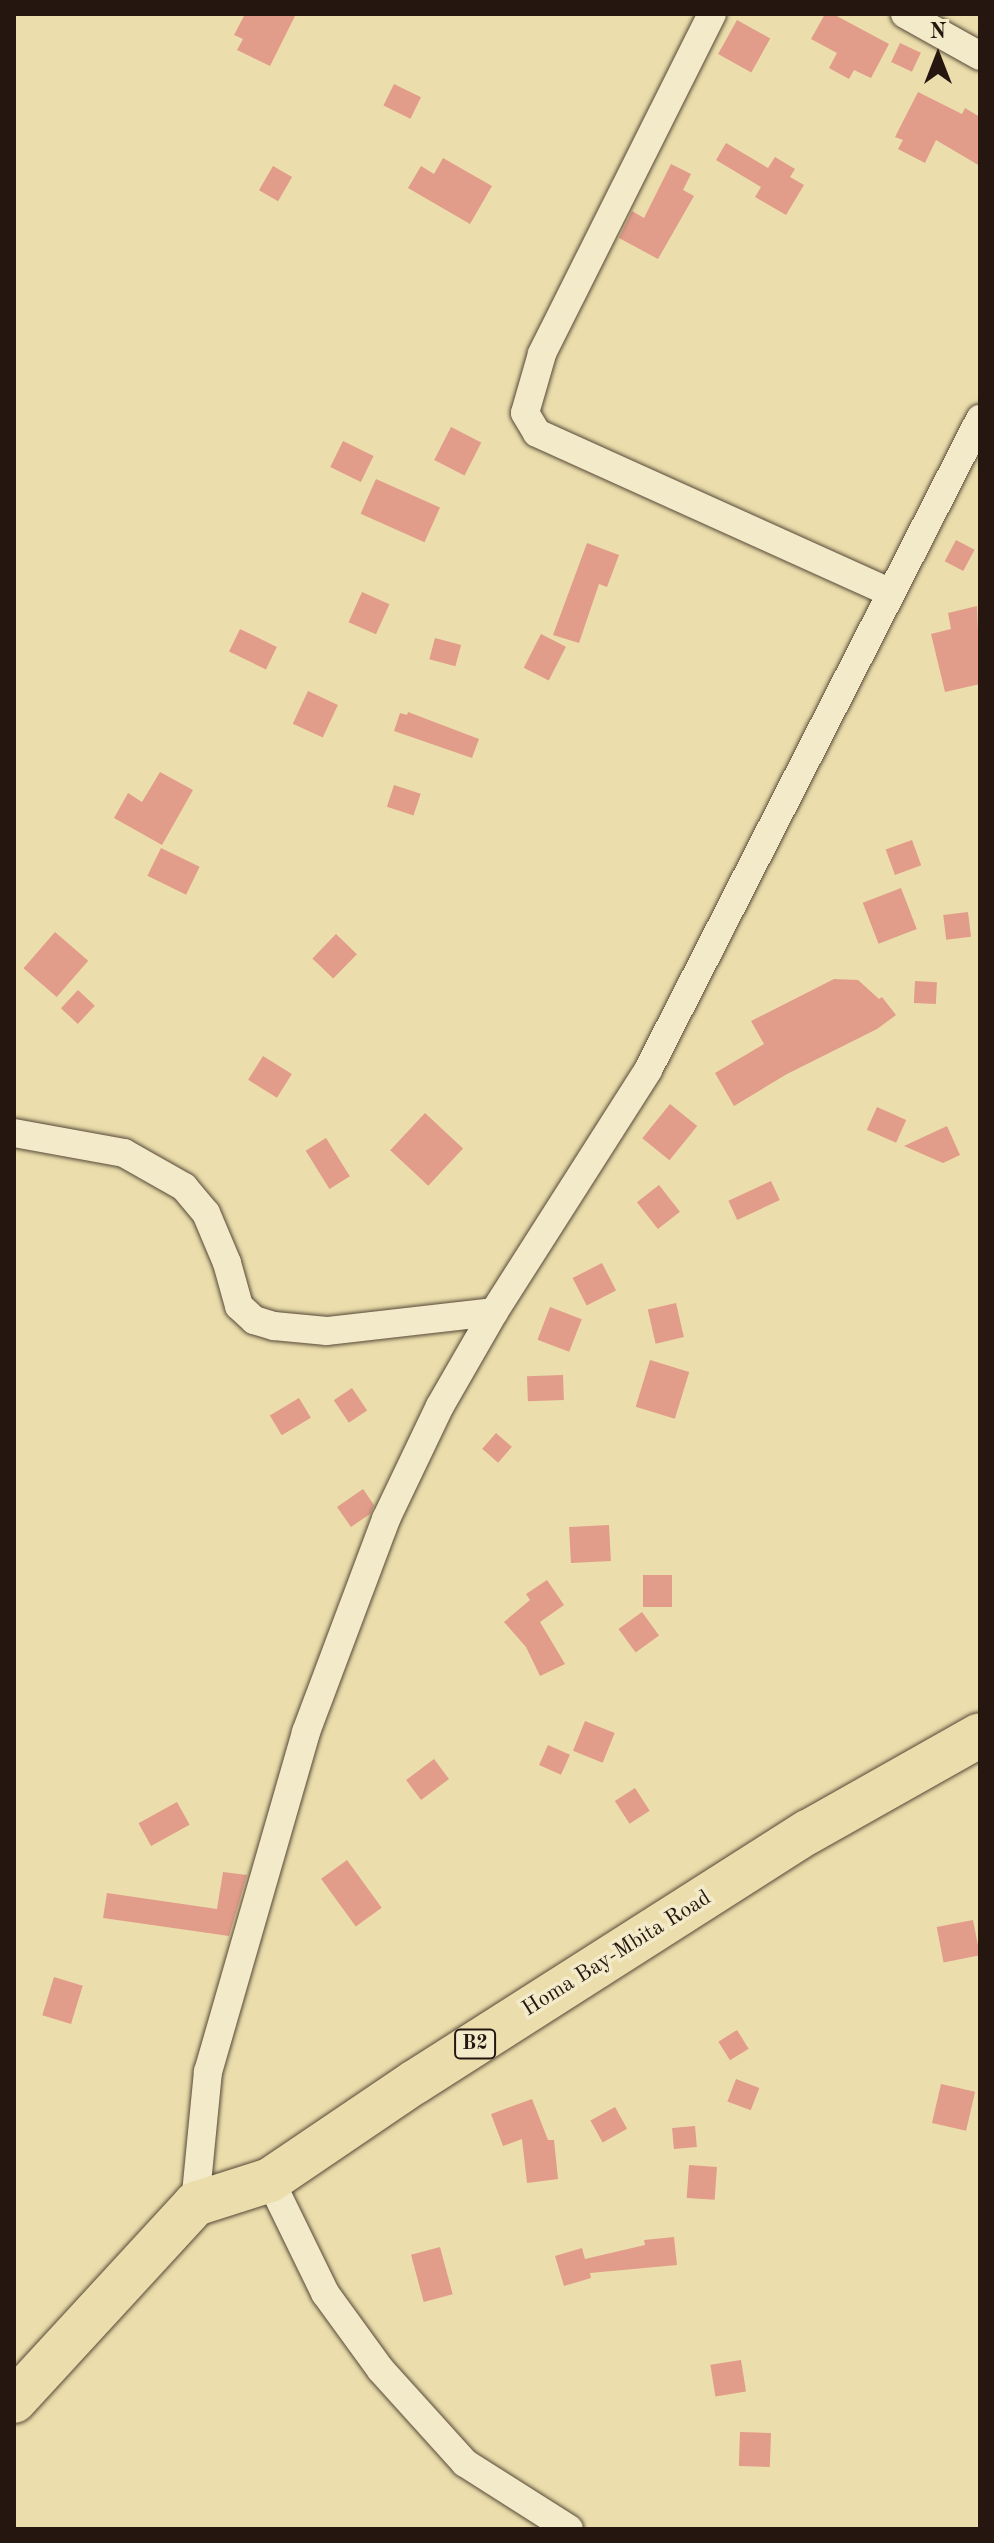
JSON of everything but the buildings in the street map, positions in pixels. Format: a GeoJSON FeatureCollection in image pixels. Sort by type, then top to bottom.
{"type":"FeatureCollection","features":[{"type":"Feature","properties":{"kind":"highway","name":"Homa Bay-Mbita Road"},"geometry":{"type":"LineString","coordinates":[[14,2401],[195,2204],[270,2180],[415,2082],[808,1832],[980,1735]]}},
{"type":"Feature","properties":{"kind":"street"},"geometry":{"type":"LineString","coordinates":[[712,14],[542,354],[525,413],[537,433],[891,593]]}},
{"type":"Feature","properties":{"kind":"street"},"geometry":{"type":"LineString","coordinates":[[905,14],[980,56]]}},
{"type":"Feature","properties":{"kind":"street"},"geometry":{"type":"LineString","coordinates":[[195,2204],[208,2072],[306,1732],[386,1519],[440,1406],[494,1312],[648,1070],[980,419]]}},
{"type":"Feature","properties":{"kind":"street"},"geometry":{"type":"LineString","coordinates":[[14,1133],[124,1153],[184,1187],[206,1213],[227,1263],[239,1306],[254,1320],[274,1326],[327,1331],[494,1312]]}},
{"type":"Feature","properties":{"kind":"street"},"geometry":{"type":"LineString","coordinates":[[270,2180],[325,2293],[381,2370],[465,2463],[569,2529]]}}]}
